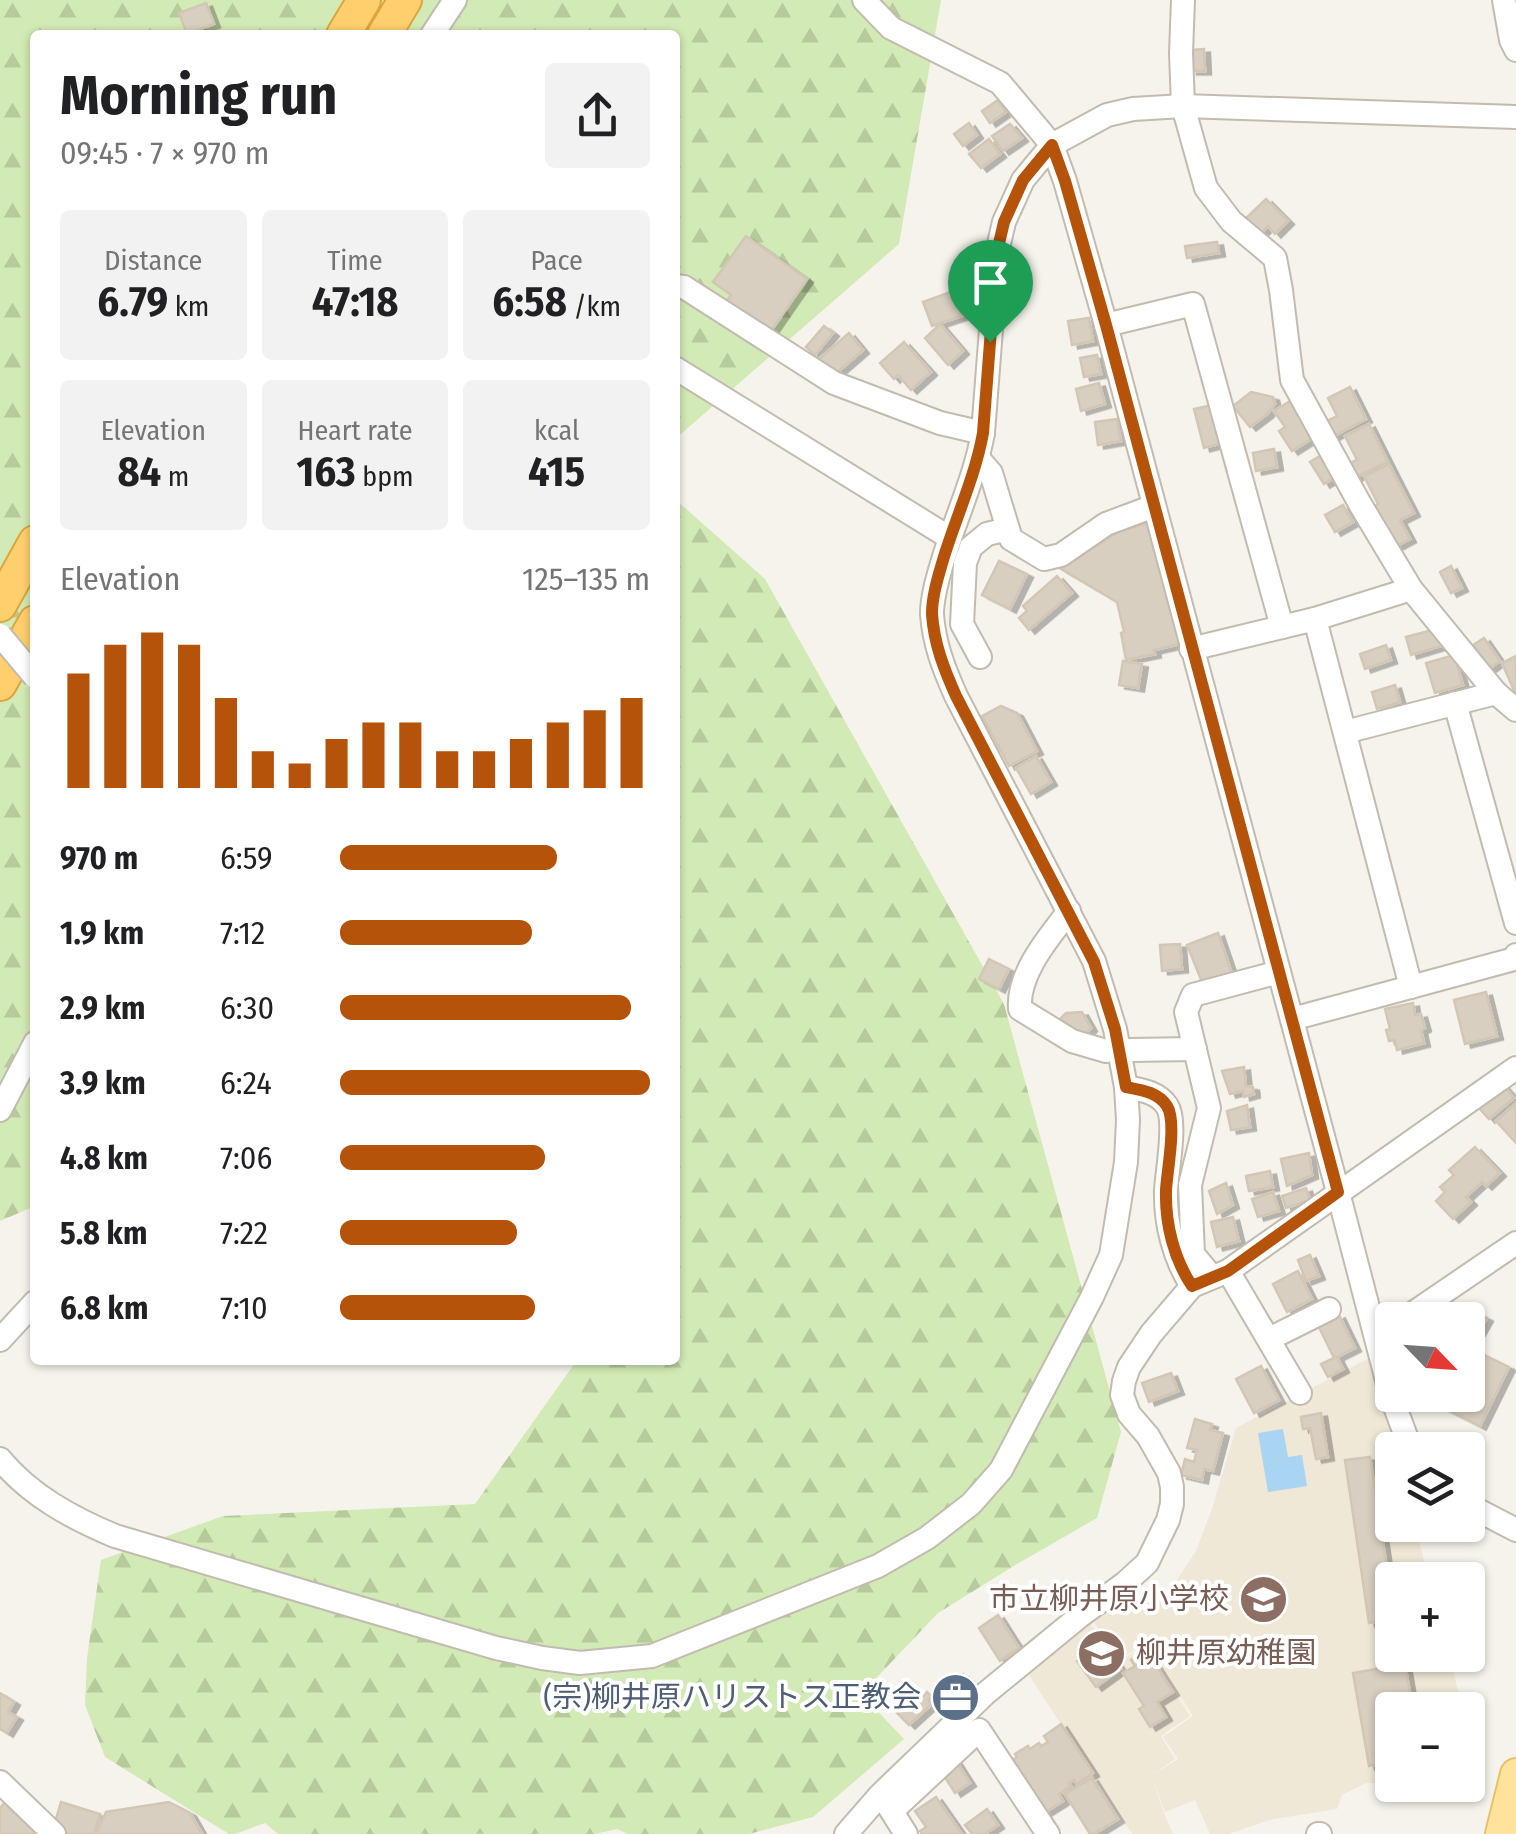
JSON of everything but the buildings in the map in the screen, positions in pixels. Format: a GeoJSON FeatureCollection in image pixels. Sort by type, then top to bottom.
{"type":"FeatureCollection","features":[{"type":"Feature","properties":{"kind":"highway"},"geometry":{"type":"LineString","coordinates":[[346,30],[364,0]]}},
{"type":"Feature","properties":{"kind":"highway"},"geometry":{"type":"LineString","coordinates":[[387,30],[405,0]]}},
{"type":"Feature","properties":{"kind":"highway"},"geometry":{"type":"LineString","coordinates":[[0,605],[30,551]]}},
{"type":"Feature","properties":{"kind":"highway"},"geometry":{"type":"LineString","coordinates":[[0,684],[30,631]]}},
{"type":"Feature","properties":{"kind":"main road"},"geometry":{"type":"LineString","coordinates":[[1501,1834],[1516,1774]]}},
{"type":"Feature","properties":{"kind":"street"},"geometry":{"type":"LineString","coordinates":[[435,30],[455,0]]}},
{"type":"Feature","properties":{"kind":"street"},"geometry":{"type":"LineString","coordinates":[[864,0],[891,28],[1000,83],[1052,145],[1106,325],[1338,1192],[1375,1305]]}},
{"type":"Feature","properties":{"kind":"street"},"geometry":{"type":"LineString","coordinates":[[1183,0],[1183,106],[1206,188],[1232,221],[1275,258],[1292,380],[1411,589],[1496,692],[1516,710]]}},
{"type":"Feature","properties":{"kind":"street"},"geometry":{"type":"LineString","coordinates":[[1504,0],[1514,44]]}},
{"type":"Feature","properties":{"kind":"street"},"geometry":{"type":"LineString","coordinates":[[0,1458],[40,1497],[75,1519],[115,1536],[496,1648],[580,1663],[652,1656],[878,1566],[927,1538],[971,1504],[1001,1470],[1111,1255],[1126,1162],[1128,1120],[1115,1029],[1094,962],[938,657],[932,610],[983,433],[997,252],[1004,222],[1023,180],[1052,145],[1107,115],[1183,106],[1516,117]]}},
{"type":"Feature","properties":{"kind":"street"},"geometry":{"type":"LineString","coordinates":[[680,287],[834,384],[940,423],[983,433]]}},
{"type":"Feature","properties":{"kind":"street"},"geometry":{"type":"LineString","coordinates":[[1106,325],[1193,304],[1282,627]]}},
{"type":"Feature","properties":{"kind":"street"},"geometry":{"type":"LineString","coordinates":[[680,371],[950,538]]}},
{"type":"Feature","properties":{"kind":"street"},"geometry":{"type":"LineString","coordinates":[[978,458],[992,472],[1011,538],[1044,559],[1061,555],[1106,524],[1154,506]]}},
{"type":"Feature","properties":{"kind":"street"},"geometry":{"type":"LineString","coordinates":[[980,657],[962,624],[965,563],[971,547],[987,534],[1008,529]]}},
{"type":"Feature","properties":{"kind":"street"},"geometry":{"type":"LineString","coordinates":[[1192,649],[1315,619],[1411,589]]}},
{"type":"Feature","properties":{"kind":"street"},"geometry":{"type":"LineString","coordinates":[[1315,619],[1411,987]]}},
{"type":"Feature","properties":{"kind":"street"},"geometry":{"type":"LineString","coordinates":[[0,635],[30,671]]}},
{"type":"Feature","properties":{"kind":"street"},"geometry":{"type":"LineString","coordinates":[[1345,732],[1496,692]]}},
{"type":"Feature","properties":{"kind":"street"},"geometry":{"type":"LineString","coordinates":[[1455,703],[1516,923]]}},
{"type":"Feature","properties":{"kind":"street"},"geometry":{"type":"LineString","coordinates":[[1070,912],[1033,961],[1020,1009],[1072,1041],[1106,1050]]}},
{"type":"Feature","properties":{"kind":"street"},"geometry":{"type":"LineString","coordinates":[[1292,1019],[1514,960],[1516,956]]}},
{"type":"Feature","properties":{"kind":"street"},"geometry":{"type":"LineString","coordinates":[[1279,972],[1193,995],[1186,1012],[1210,1108],[1190,1184],[1194,1254],[1268,1339],[1300,1393]]}},
{"type":"Feature","properties":{"kind":"street"},"geometry":{"type":"LineString","coordinates":[[1130,1050],[1195,1049]]}},
{"type":"Feature","properties":{"kind":"street"},"geometry":{"type":"LineString","coordinates":[[0,1110],[30,1053]]}},
{"type":"Feature","properties":{"kind":"street"},"geometry":{"type":"LineString","coordinates":[[886,1803],[986,1693],[1147,1563],[1168,1520],[1172,1487],[1148,1436],[1129,1414],[1122,1396],[1129,1367],[1151,1334],[1211,1278],[1516,1068]]}},
{"type":"Feature","properties":{"kind":"street"},"geometry":{"type":"LineString","coordinates":[[1126,1087],[1149,1091],[1167,1106],[1171,1120],[1166,1196],[1174,1253],[1211,1278]]}},
{"type":"Feature","properties":{"kind":"street"},"geometry":{"type":"LineString","coordinates":[[1429,1302],[1516,1243]]}},
{"type":"Feature","properties":{"kind":"street"},"geometry":{"type":"LineString","coordinates":[[0,1340],[30,1307]]}},
{"type":"Feature","properties":{"kind":"street"},"geometry":{"type":"LineString","coordinates":[[1268,1339],[1330,1309]]}},
{"type":"Feature","properties":{"kind":"street"},"geometry":{"type":"LineString","coordinates":[[1485,1511],[1513,1522]]}},
{"type":"Feature","properties":{"kind":"street"},"geometry":{"type":"LineString","coordinates":[[846,1834],[979,1730],[1048,1834]]}},
{"type":"Feature","properties":{"kind":"street"},"geometry":{"type":"LineString","coordinates":[[0,1782],[54,1834]]}},
{"type":"Feature","properties":{"kind":"street"},"geometry":{"type":"LineString","coordinates":[[886,1803],[906,1834]]}},
{"type":"Feature","properties":{"kind":"shaded area","name":"市立柳井原小学校"},"geometry":{"type":"Polygon","coordinates":[[[1371,1357],[1375,1412],[1386,1412],[1391,1432],[1375,1432],[1375,1542],[1419,1542],[1424,1562],[1375,1562],[1375,1672],[1453,1672],[1458,1692],[1375,1692],[1375,1783],[1366,1783],[1342,1795],[1337,1809],[1269,1820],[1229,1834],[1210,1834],[1195,1800],[1165,1812],[1152,1777],[1173,1834],[1132,1834],[1027,1672],[1088,1620],[1117,1662],[1146,1646],[1190,1716],[1161,1736],[1175,1759],[1151,1776],[1178,1759],[1163,1737],[1193,1716],[1146,1643],[1119,1660],[1091,1618],[1110,1603],[1162,1595],[1173,1586],[1196,1551],[1236,1428],[1371,1357]]]}},
{"type":"Feature","properties":{"kind":"green space"},"geometry":{"type":"Polygon","coordinates":[[[0,0],[941,0],[899,244],[680,435],[680,30],[30,30],[30,1208],[0,1221],[0,0]]]}},
{"type":"Feature","properties":{"kind":"green space"},"geometry":{"type":"Polygon","coordinates":[[[680,503],[765,579],[1004,1004],[1121,1432],[1097,1518],[938,1613],[861,1694],[904,1739],[813,1817],[749,1834],[628,1834],[617,1829],[595,1834],[278,1834],[265,1823],[229,1834],[105,1757],[85,1705],[87,1658],[101,1560],[223,1516],[475,1504],[573,1365],[680,1365],[680,503]]]}},
{"type":"Feature","properties":{"kind":"water"},"geometry":{"type":"Polygon","coordinates":[[[1283,1429],[1288,1457],[1302,1455],[1307,1486],[1268,1492],[1258,1433],[1283,1429]]]}},
{"type":"Feature","properties":{"kind":"place","name":"市立柳井原小学校"},"geometry":{"type":"Point","coordinates":[1264,1599]}},
{"type":"Feature","properties":{"kind":"place","name":"柳井原幼稚園"},"geometry":{"type":"Point","coordinates":[1101,1653]}},
{"type":"Feature","properties":{"kind":"place","name":"(宗)柳井原ハリストス正教会"},"geometry":{"type":"Point","coordinates":[956,1697]}},
{"type":"Feature","properties":{"kind":"route"},"geometry":{"type":"LineString","coordinates":[[1052,145],[1106,325],[1338,1192],[1228,1271],[1192,1286],[1174,1253],[1166,1196],[1171,1120],[1167,1106],[1149,1091],[1126,1087],[1115,1029],[1094,962],[938,657],[932,610],[950,538],[978,458],[990,342],[997,252],[1004,222],[1023,180],[1052,145]]}}]}
